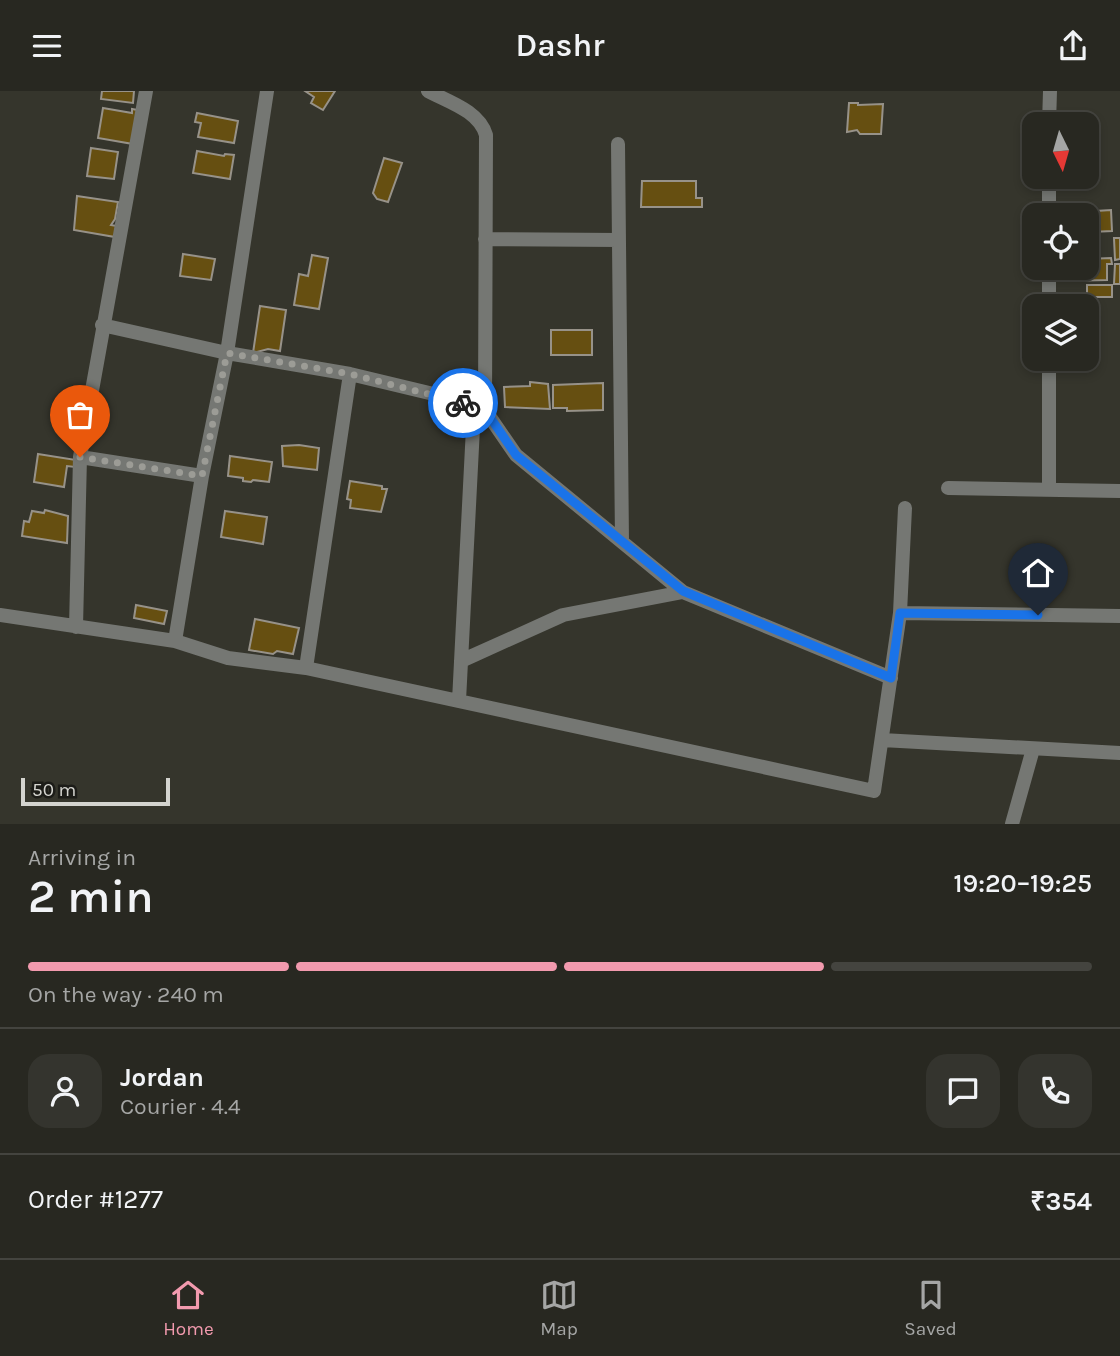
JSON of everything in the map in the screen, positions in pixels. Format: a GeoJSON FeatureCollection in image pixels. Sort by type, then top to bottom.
{"type":"FeatureCollection","features":[{"type":"Feature","properties":{"kind":"street"},"geometry":{"type":"LineString","coordinates":[[76,628],[80,457],[146,91]]}},
{"type":"Feature","properties":{"kind":"street"},"geometry":{"type":"LineString","coordinates":[[176,641],[202,476],[227,353],[267,91]]}},
{"type":"Feature","properties":{"kind":"street"},"geometry":{"type":"LineString","coordinates":[[428,91],[475,116],[483,125],[486,135],[479,409],[460,701]]}},
{"type":"Feature","properties":{"kind":"street"},"geometry":{"type":"LineString","coordinates":[[1049,91],[1049,112]]}},
{"type":"Feature","properties":{"kind":"street"},"geometry":{"type":"LineString","coordinates":[[618,144],[622,542]]}},
{"type":"Feature","properties":{"kind":"street"},"geometry":{"type":"LineString","coordinates":[[485,239],[619,240]]}},
{"type":"Feature","properties":{"kind":"street"},"geometry":{"type":"LineString","coordinates":[[102,325],[227,353],[350,374],[446,397],[479,409],[516,455],[683,591],[891,678]]}},
{"type":"Feature","properties":{"kind":"street"},"geometry":{"type":"LineString","coordinates":[[1049,371],[1049,489]]}},
{"type":"Feature","properties":{"kind":"street"},"geometry":{"type":"LineString","coordinates":[[306,668],[350,374]]}},
{"type":"Feature","properties":{"kind":"street"},"geometry":{"type":"LineString","coordinates":[[80,457],[202,476]]}},
{"type":"Feature","properties":{"kind":"street"},"geometry":{"type":"LineString","coordinates":[[948,488],[1120,491]]}},
{"type":"Feature","properties":{"kind":"street"},"geometry":{"type":"LineString","coordinates":[[0,615],[176,641],[228,658],[306,668],[874,791],[900,613],[905,508]]}},
{"type":"Feature","properties":{"kind":"street"},"geometry":{"type":"LineString","coordinates":[[461,661],[563,615],[683,591]]}},
{"type":"Feature","properties":{"kind":"street"},"geometry":{"type":"LineString","coordinates":[[900,613],[1120,616]]}},
{"type":"Feature","properties":{"kind":"street"},"geometry":{"type":"LineString","coordinates":[[882,740],[1120,753]]}},
{"type":"Feature","properties":{"kind":"street"},"geometry":{"type":"LineString","coordinates":[[1012,824],[1033,749]]}},
{"type":"Feature","properties":{"kind":"building"},"geometry":{"type":"Polygon","coordinates":[[[102,91],[134,91],[133,103],[101,99],[102,91]]]}},
{"type":"Feature","properties":{"kind":"building"},"geometry":{"type":"Polygon","coordinates":[[[305,91],[335,91],[323,110],[311,103],[314,97],[305,91]]]}},
{"type":"Feature","properties":{"kind":"building"},"geometry":{"type":"Polygon","coordinates":[[[849,103],[883,104],[881,134],[860,134],[857,130],[847,132],[849,103]]]}},
{"type":"Feature","properties":{"kind":"building"},"geometry":{"type":"Polygon","coordinates":[[[103,108],[132,113],[132,109],[138,110],[133,144],[98,138],[103,108]]]}},
{"type":"Feature","properties":{"kind":"building"},"geometry":{"type":"Polygon","coordinates":[[[197,113],[238,121],[234,143],[198,137],[201,123],[195,122],[197,113]]]}},
{"type":"Feature","properties":{"kind":"building"},"geometry":{"type":"Polygon","coordinates":[[[91,148],[118,152],[114,179],[87,176],[91,148]]]}},
{"type":"Feature","properties":{"kind":"building"},"geometry":{"type":"Polygon","coordinates":[[[197,151],[234,155],[230,179],[193,173],[197,151]]]}},
{"type":"Feature","properties":{"kind":"building"},"geometry":{"type":"Polygon","coordinates":[[[384,158],[402,163],[388,202],[377,199],[373,193],[384,158]]]}},
{"type":"Feature","properties":{"kind":"building"},"geometry":{"type":"Polygon","coordinates":[[[642,181],[696,181],[696,198],[702,198],[702,207],[641,207],[642,181]]]}},
{"type":"Feature","properties":{"kind":"building"},"geometry":{"type":"Polygon","coordinates":[[[77,196],[118,202],[111,225],[117,226],[115,237],[74,230],[77,196]]]}},
{"type":"Feature","properties":{"kind":"building"},"geometry":{"type":"Polygon","coordinates":[[[1111,210],[1112,231],[1099,232],[1099,211],[1111,210]]]}},
{"type":"Feature","properties":{"kind":"building"},"geometry":{"type":"Polygon","coordinates":[[[1114,238],[1120,238],[1120,259],[1115,260],[1114,238]]]}},
{"type":"Feature","properties":{"kind":"building"},"geometry":{"type":"Polygon","coordinates":[[[183,254],[215,259],[211,280],[180,276],[183,254]]]}},
{"type":"Feature","properties":{"kind":"building"},"geometry":{"type":"Polygon","coordinates":[[[312,255],[328,258],[319,309],[294,305],[299,274],[308,276],[312,255]]]}},
{"type":"Feature","properties":{"kind":"building"},"geometry":{"type":"Polygon","coordinates":[[[1099,258],[1111,258],[1112,264],[1107,264],[1107,280],[1066,281],[1099,280],[1099,258]]]}},
{"type":"Feature","properties":{"kind":"building"},"geometry":{"type":"Polygon","coordinates":[[[1115,264],[1120,264],[1120,284],[1114,284],[1115,264]]]}},
{"type":"Feature","properties":{"kind":"building"},"geometry":{"type":"Polygon","coordinates":[[[1087,285],[1112,285],[1112,297],[1087,294],[1087,285]]]}},
{"type":"Feature","properties":{"kind":"building"},"geometry":{"type":"Polygon","coordinates":[[[260,306],[286,310],[280,351],[268,349],[253,353],[260,306]]]}},
{"type":"Feature","properties":{"kind":"building"},"geometry":{"type":"Polygon","coordinates":[[[551,330],[592,330],[592,355],[551,355],[551,330]]]}},
{"type":"Feature","properties":{"kind":"building"},"geometry":{"type":"Polygon","coordinates":[[[530,382],[548,384],[550,409],[505,407],[504,387],[530,386],[530,382]]]}},
{"type":"Feature","properties":{"kind":"building"},"geometry":{"type":"Polygon","coordinates":[[[603,383],[603,410],[567,411],[567,408],[553,408],[553,385],[603,383]]]}},
{"type":"Feature","properties":{"kind":"building"},"geometry":{"type":"Polygon","coordinates":[[[282,446],[319,448],[317,470],[283,466],[282,446]]]}},
{"type":"Feature","properties":{"kind":"building"},"geometry":{"type":"Polygon","coordinates":[[[38,454],[76,460],[75,467],[67,466],[64,487],[34,482],[38,454]]]}},
{"type":"Feature","properties":{"kind":"building"},"geometry":{"type":"Polygon","coordinates":[[[230,456],[272,462],[269,482],[243,481],[243,478],[228,476],[230,456]]]}},
{"type":"Feature","properties":{"kind":"building"},"geometry":{"type":"Polygon","coordinates":[[[350,481],[387,489],[381,512],[350,508],[351,500],[347,499],[350,481]]]}},
{"type":"Feature","properties":{"kind":"building"},"geometry":{"type":"Polygon","coordinates":[[[45,510],[68,516],[67,543],[22,536],[24,521],[29,522],[32,511],[44,513],[45,510]]]}},
{"type":"Feature","properties":{"kind":"building"},"geometry":{"type":"Polygon","coordinates":[[[225,511],[267,517],[263,544],[221,537],[225,511]]]}},
{"type":"Feature","properties":{"kind":"building"},"geometry":{"type":"Polygon","coordinates":[[[136,605],[167,611],[164,624],[134,618],[136,605]]]}},
{"type":"Feature","properties":{"kind":"building"},"geometry":{"type":"Polygon","coordinates":[[[255,619],[299,628],[293,654],[249,650],[255,619]]]}},
{"type":"Feature","properties":{"kind":"way so far"},"geometry":{"type":"LineString","coordinates":[[80,457],[202,476],[227,353],[350,374],[463,403]]}},
{"type":"Feature","properties":{"kind":"route"},"geometry":{"type":"LineString","coordinates":[[463,403],[485,410],[516,455],[683,591],[891,678],[900,613],[1038,615]]}}]}
